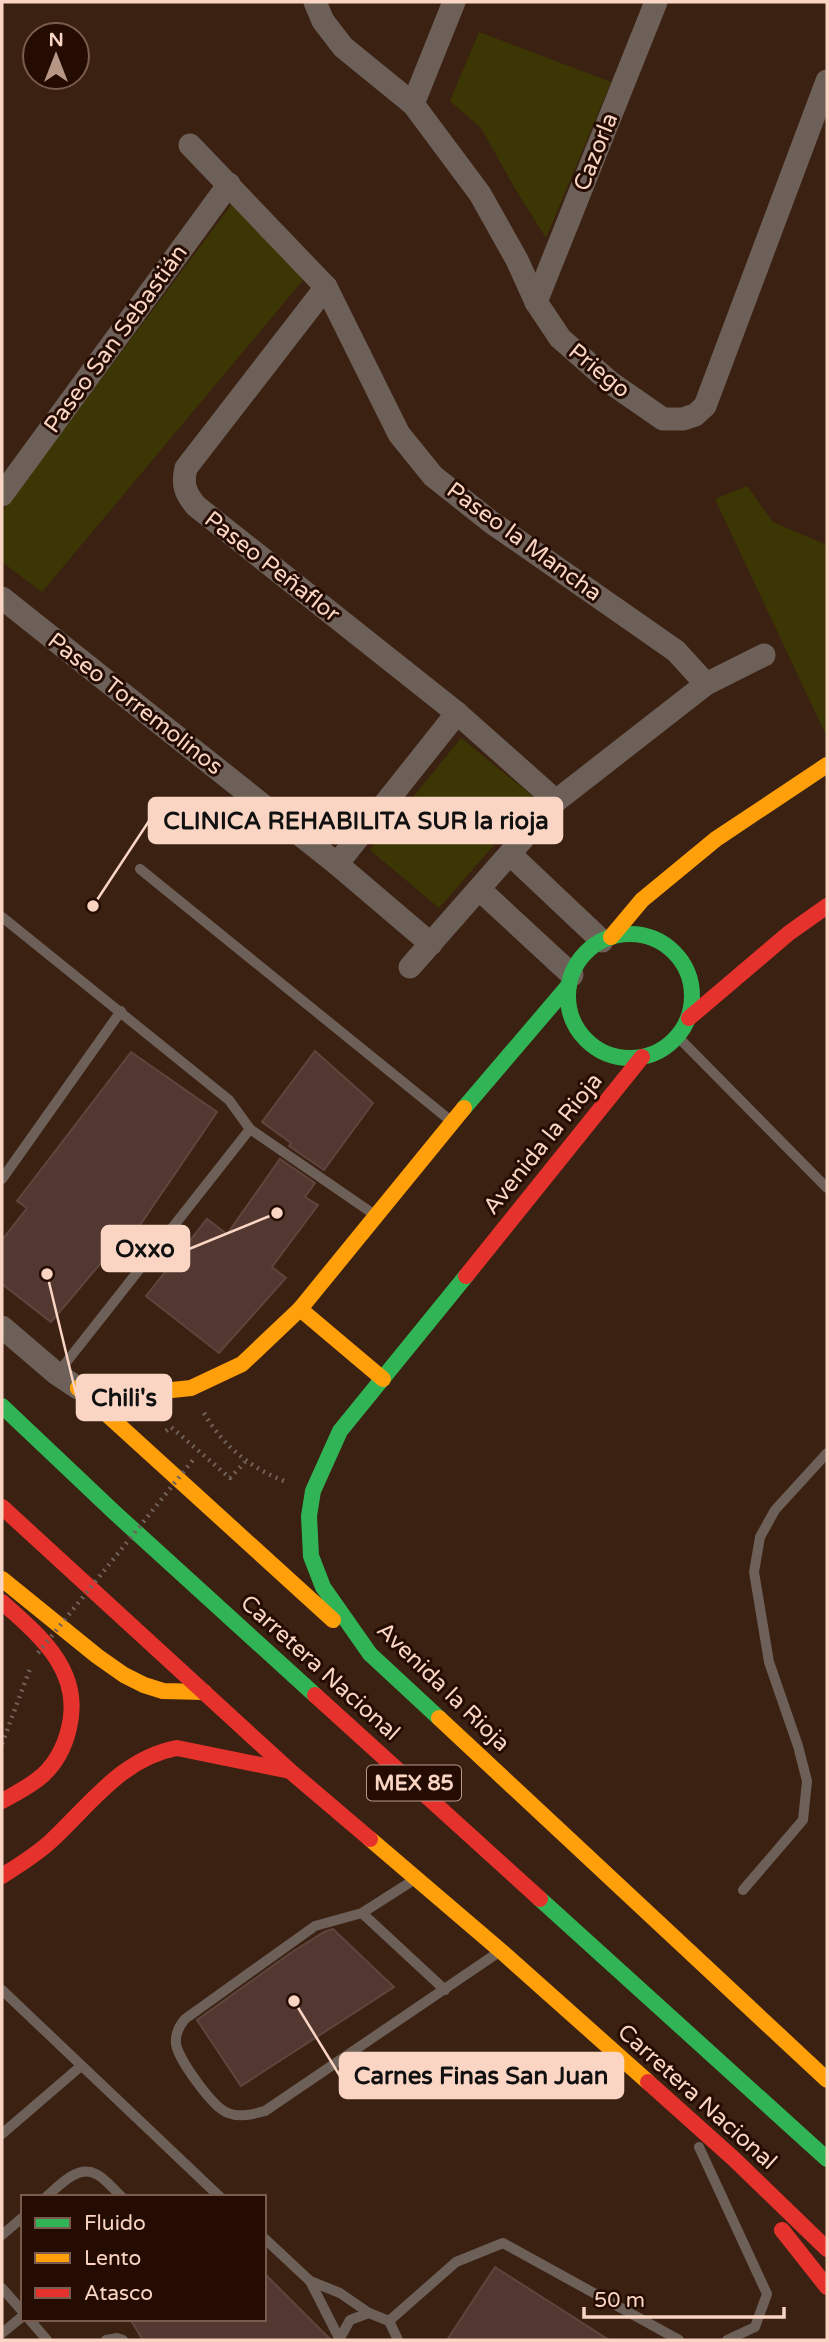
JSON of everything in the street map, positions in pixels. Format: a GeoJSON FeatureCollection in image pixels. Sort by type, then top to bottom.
{"type":"FeatureCollection","features":[{"type":"Feature","properties":{"kind":"main road"},"geometry":{"type":"LineString","coordinates":[[78,1388],[153,1392],[191,1388],[242,1364],[300,1309],[570,980],[579,961],[589,950],[606,939],[642,900],[716,839],[827,765]]}},
{"type":"Feature","properties":{"kind":"main road"},"geometry":{"type":"LineString","coordinates":[[688,1018],[789,933],[827,906]]}},
{"type":"Feature","properties":{"kind":"main road"},"geometry":{"type":"LineString","coordinates":[[570,980],[568,1005],[574,1024],[586,1040],[602,1052],[621,1058],[642,1057],[661,1050],[678,1037],[688,1018],[692,999],[690,979],[682,961],[668,947],[650,938],[631,934],[606,939]]}},
{"type":"Feature","properties":{"kind":"main road","name":"Avenida la Rioja"},"geometry":{"type":"LineString","coordinates":[[642,1057],[340,1431],[313,1491],[309,1516],[311,1556],[323,1587],[370,1654],[827,2080]]}},
{"type":"Feature","properties":{"kind":"main road"},"geometry":{"type":"LineString","coordinates":[[300,1309],[383,1379]]}},
{"type":"Feature","properties":{"kind":"main road"},"geometry":{"type":"LineString","coordinates":[[78,1388],[370,1654]]}},
{"type":"Feature","properties":{"kind":"main road","name":"Carretera Nacional"},"geometry":{"type":"LineString","coordinates":[[2,1406],[115,1513],[827,2159]]}},
{"type":"Feature","properties":{"kind":"main road","name":"Carretera Nacional"},"geometry":{"type":"LineString","coordinates":[[2,1507],[290,1771],[501,1951],[734,2159],[827,2249]]}},
{"type":"Feature","properties":{"kind":"main road"},"geometry":{"type":"LineString","coordinates":[[2,1579],[124,1675],[163,1691],[204,1692]]}},
{"type":"Feature","properties":{"kind":"main road"},"geometry":{"type":"LineString","coordinates":[[2,1602],[42,1638],[59,1661],[68,1680],[72,1703],[70,1727],[62,1749],[46,1773],[2,1801]]}},
{"type":"Feature","properties":{"kind":"main road"},"geometry":{"type":"LineString","coordinates":[[2,1876],[52,1841],[120,1775],[150,1754],[177,1748],[290,1771]]}},
{"type":"Feature","properties":{"kind":"main road"},"geometry":{"type":"LineString","coordinates":[[734,2159],[794,2248],[827,2287]]}},
{"type":"Feature","properties":{"kind":"street","name":"Priego"},"geometry":{"type":"LineString","coordinates":[[315,2],[323,22],[343,47],[413,104],[480,194],[517,260],[536,302],[560,338],[611,383],[663,419],[683,419],[695,415],[705,406],[827,81]]}},
{"type":"Feature","properties":{"kind":"street"},"geometry":{"type":"LineString","coordinates":[[413,104],[454,2]]}},
{"type":"Feature","properties":{"kind":"street","name":"Cazorla"},"geometry":{"type":"LineString","coordinates":[[536,302],[656,2]]}},
{"type":"Feature","properties":{"kind":"street","name":"Paseo la Mancha"},"geometry":{"type":"LineString","coordinates":[[190,145],[326,287],[399,434],[433,476],[491,522],[676,651],[706,684]]}},
{"type":"Feature","properties":{"kind":"street","name":"Paseo San Sebastián"},"geometry":{"type":"LineString","coordinates":[[2,495],[229,184]]}},
{"type":"Feature","properties":{"kind":"street","name":"Paseo Peñaflor"},"geometry":{"type":"LineString","coordinates":[[326,287],[186,468],[183,481],[186,494],[195,506],[457,713],[556,801]]}},
{"type":"Feature","properties":{"kind":"street","name":"Paseo Torremolinos"},"geometry":{"type":"LineString","coordinates":[[2,598],[337,864],[431,944]]}},
{"type":"Feature","properties":{"kind":"street"},"geometry":{"type":"LineString","coordinates":[[410,967],[556,801],[706,684],[764,655]]}},
{"type":"Feature","properties":{"kind":"street"},"geometry":{"type":"LineString","coordinates":[[337,864],[457,713]]}},
{"type":"Feature","properties":{"kind":"street"},"geometry":{"type":"LineString","coordinates":[[510,854],[606,939]]}},
{"type":"Feature","properties":{"kind":"street"},"geometry":{"type":"LineString","coordinates":[[479,889],[570,980]]}},
{"type":"Feature","properties":{"kind":"street"},"geometry":{"type":"LineString","coordinates":[[2,1327],[57,1374],[78,1388]]}},
{"type":"Feature","properties":{"kind":"lane"},"geometry":{"type":"LineString","coordinates":[[140,869],[453,1123]]}},
{"type":"Feature","properties":{"kind":"lane"},"geometry":{"type":"LineString","coordinates":[[2,917],[229,1100],[250,1129],[377,1217]]}},
{"type":"Feature","properties":{"kind":"lane"},"geometry":{"type":"LineString","coordinates":[[2,1179],[121,1011]]}},
{"type":"Feature","properties":{"kind":"lane"},"geometry":{"type":"LineString","coordinates":[[678,1037],[827,1188]]}},
{"type":"Feature","properties":{"kind":"lane"},"geometry":{"type":"LineString","coordinates":[[57,1374],[250,1129]]}},
{"type":"Feature","properties":{"kind":"lane"},"geometry":{"type":"LineString","coordinates":[[743,1891],[803,1820],[807,1781],[769,1662],[754,1572],[760,1536],[775,1510],[827,1453]]}},
{"type":"Feature","properties":{"kind":"lane"},"geometry":{"type":"LineString","coordinates":[[417,1878],[362,1913],[315,1926],[185,2019],[176,2035],[176,2046],[181,2059],[216,2107],[241,2115],[265,2110],[501,1951]]}},
{"type":"Feature","properties":{"kind":"lane"},"geometry":{"type":"LineString","coordinates":[[362,1913],[445,1990]]}},
{"type":"Feature","properties":{"kind":"lane"},"geometry":{"type":"LineString","coordinates":[[2,1990],[218,2195]]}},
{"type":"Feature","properties":{"kind":"lane"},"geometry":{"type":"LineString","coordinates":[[4,2129],[80,2066]]}},
{"type":"Feature","properties":{"kind":"lane"},"geometry":{"type":"LineString","coordinates":[[685,2115],[767,2294],[755,2327],[727,2340]]}},
{"type":"Feature","properties":{"kind":"lane"},"geometry":{"type":"LineString","coordinates":[[48,2195],[68,2178],[86,2171],[96,2174],[120,2195]]}},
{"type":"Feature","properties":{"kind":"lane"},"geometry":{"type":"LineString","coordinates":[[2,2235],[21,2219]]}},
{"type":"Feature","properties":{"kind":"lane"},"geometry":{"type":"LineString","coordinates":[[266,2240],[310,2281],[339,2339]]}},
{"type":"Feature","properties":{"kind":"lane"},"geometry":{"type":"LineString","coordinates":[[389,2321],[456,2262],[503,2243],[678,2340]]}},
{"type":"Feature","properties":{"kind":"lane"},"geometry":{"type":"LineString","coordinates":[[310,2281],[340,2293],[369,2313],[389,2321],[398,2340]]}},
{"type":"Feature","properties":{"kind":"lane"},"geometry":{"type":"LineString","coordinates":[[2,2288],[21,2312]]}},
{"type":"Feature","properties":{"kind":"lane"},"geometry":{"type":"LineString","coordinates":[[339,2339],[350,2320],[369,2313]]}},
{"type":"Feature","properties":{"kind":"lane"},"geometry":{"type":"LineString","coordinates":[[2,2333],[21,2316]]}},
{"type":"Feature","properties":{"kind":"lane"},"geometry":{"type":"LineString","coordinates":[[31,2321],[47,2340]]}},
{"type":"Feature","properties":{"kind":"lane"},"geometry":{"type":"LineString","coordinates":[[106,2340],[123,2340]]}},
{"type":"Feature","properties":{"kind":"path"},"geometry":{"type":"LineString","coordinates":[[191,1388],[219,1437],[245,1462],[279,1479],[313,1491]]}},
{"type":"Feature","properties":{"kind":"path"},"geometry":{"type":"LineString","coordinates":[[164,1434],[171,1427],[230,1478],[245,1462]]}},
{"type":"Feature","properties":{"kind":"path"},"geometry":{"type":"LineString","coordinates":[[2,1744],[26,1675],[38,1653],[193,1460],[183,1451]]}},
{"type":"Feature","properties":{"kind":"shaded area"},"geometry":{"type":"Polygon","coordinates":[[[479,32],[611,82],[546,238],[481,128],[450,101],[479,32]]]}},
{"type":"Feature","properties":{"kind":"shaded area"},"geometry":{"type":"Polygon","coordinates":[[[232,204],[309,273],[42,592],[2,562],[2,512],[232,204]]]}},
{"type":"Feature","properties":{"kind":"shaded area"},"geometry":{"type":"Polygon","coordinates":[[[747,486],[773,522],[827,545],[825,733],[715,499],[747,486]]]}},
{"type":"Feature","properties":{"kind":"shaded area"},"geometry":{"type":"Polygon","coordinates":[[[461,738],[535,798],[439,908],[370,850],[461,738]]]}},
{"type":"Feature","properties":{"kind":"building"},"geometry":{"type":"Polygon","coordinates":[[[315,1051],[373,1103],[324,1170],[289,1146],[291,1143],[262,1122],[315,1051]]]}},
{"type":"Feature","properties":{"kind":"building"},"geometry":{"type":"Polygon","coordinates":[[[131,1052],[217,1112],[110,1269],[101,1263],[51,1322],[2,1284],[2,1240],[27,1208],[17,1201],[131,1052]]]}},
{"type":"Feature","properties":{"kind":"building"},"geometry":{"type":"Polygon","coordinates":[[[280,1159],[315,1183],[305,1197],[318,1205],[272,1267],[286,1278],[219,1353],[146,1296],[207,1219],[227,1234],[280,1159]]]}},
{"type":"Feature","properties":{"kind":"building"},"geometry":{"type":"Polygon","coordinates":[[[333,1929],[394,1987],[241,2086],[197,2020],[289,1954],[333,1929]]]}},
{"type":"Feature","properties":{"kind":"building"},"geometry":{"type":"Polygon","coordinates":[[[495,2267],[609,2340],[447,2340],[495,2267]]]}},
{"type":"Feature","properties":{"kind":"building"},"geometry":{"type":"Polygon","coordinates":[[[266,2275],[331,2340],[143,2340],[131,2321],[266,2321],[266,2275]]]}},
{"type":"Feature","properties":{"kind":"traffic: fast"},"geometry":{"type":"LineString","coordinates":[[630,934],[654,939],[674,952],[687,972],[692,996],[687,1020],[674,1040],[654,1053],[630,1058],[606,1053],[586,1040],[573,1020],[568,996],[573,972],[586,952],[606,939],[630,934]]}},
{"type":"Feature","properties":{"kind":"traffic: fast"},"geometry":{"type":"LineString","coordinates":[[464,1108],[569,985]]}},
{"type":"Feature","properties":{"kind":"traffic: fast"},"geometry":{"type":"LineString","coordinates":[[439,1718],[370,1654],[323,1587],[311,1556],[309,1516],[313,1491],[340,1431],[466,1276]]}},
{"type":"Feature","properties":{"kind":"traffic: fast"},"geometry":{"type":"LineString","coordinates":[[2,1406],[315,1695]]}},
{"type":"Feature","properties":{"kind":"traffic: fast"},"geometry":{"type":"LineString","coordinates":[[540,1899],[827,2159]]}},
{"type":"Feature","properties":{"kind":"traffic: slow"},"geometry":{"type":"LineString","coordinates":[[611,937],[642,900],[716,839],[827,765]]}},
{"type":"Feature","properties":{"kind":"traffic: slow"},"geometry":{"type":"LineString","coordinates":[[78,1388],[153,1392],[191,1388],[242,1364],[300,1309],[464,1108]]}},
{"type":"Feature","properties":{"kind":"traffic: slow"},"geometry":{"type":"LineString","coordinates":[[300,1309],[383,1379]]}},
{"type":"Feature","properties":{"kind":"traffic: slow"},"geometry":{"type":"LineString","coordinates":[[78,1388],[333,1620]]}},
{"type":"Feature","properties":{"kind":"traffic: slow"},"geometry":{"type":"LineString","coordinates":[[2,1579],[124,1675],[163,1691],[204,1692]]}},
{"type":"Feature","properties":{"kind":"traffic: slow"},"geometry":{"type":"LineString","coordinates":[[439,1718],[827,2080]]}},
{"type":"Feature","properties":{"kind":"traffic: slow"},"geometry":{"type":"LineString","coordinates":[[370,1839],[648,2082]]}},
{"type":"Feature","properties":{"kind":"traffic: jam"},"geometry":{"type":"LineString","coordinates":[[689,1018],[789,933],[827,906]]}},
{"type":"Feature","properties":{"kind":"traffic: jam"},"geometry":{"type":"LineString","coordinates":[[466,1276],[642,1057]]}},
{"type":"Feature","properties":{"kind":"traffic: jam"},"geometry":{"type":"LineString","coordinates":[[2,1507],[290,1771],[370,1839]]}},
{"type":"Feature","properties":{"kind":"traffic: jam"},"geometry":{"type":"LineString","coordinates":[[2,1602],[55,1656],[70,1689],[72,1708],[65,1741],[52,1765],[34,1783],[2,1801]]}},
{"type":"Feature","properties":{"kind":"traffic: jam"},"geometry":{"type":"LineString","coordinates":[[315,1695],[540,1899]]}},
{"type":"Feature","properties":{"kind":"traffic: jam"},"geometry":{"type":"LineString","coordinates":[[2,1876],[45,1846],[123,1772],[157,1753],[177,1748],[290,1771]]}},
{"type":"Feature","properties":{"kind":"traffic: jam"},"geometry":{"type":"LineString","coordinates":[[648,2082],[734,2159],[827,2249]]}},
{"type":"Feature","properties":{"kind":"traffic: jam"},"geometry":{"type":"LineString","coordinates":[[782,2230],[827,2287]]}},
{"type":"Feature","properties":{"kind":"place","name":"CLINICA REHABILITA SUR la rioja"},"geometry":{"type":"Point","coordinates":[93,906]}},
{"type":"Feature","properties":{"kind":"place","name":"Oxxo"},"geometry":{"type":"Point","coordinates":[277,1213]}},
{"type":"Feature","properties":{"kind":"place","name":"Chili's"},"geometry":{"type":"Point","coordinates":[47,1274]}},
{"type":"Feature","properties":{"kind":"place","name":"Carnes Finas San Juan"},"geometry":{"type":"Point","coordinates":[294,2001]}}]}
